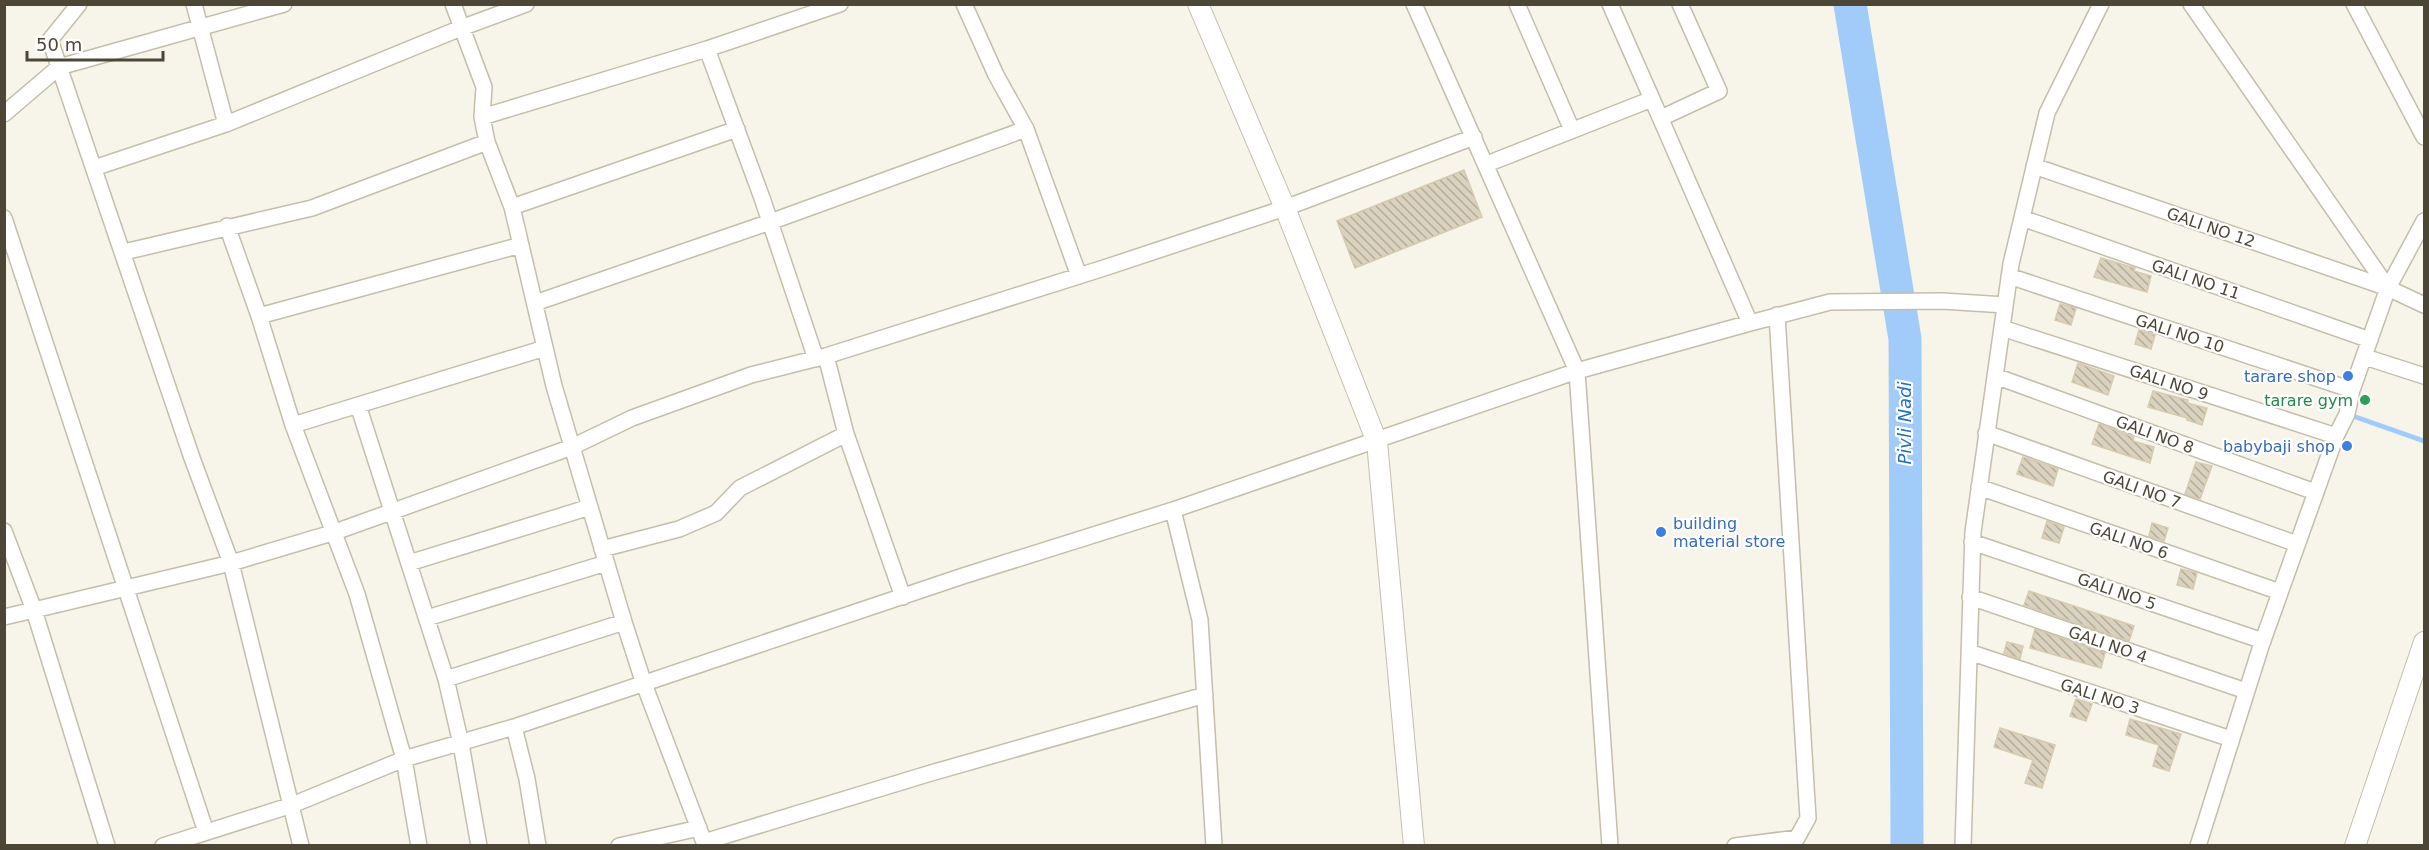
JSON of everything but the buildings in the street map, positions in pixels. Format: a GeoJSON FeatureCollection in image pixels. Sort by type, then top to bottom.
{"type":"FeatureCollection","features":[{"type":"Feature","properties":{"kind":"street"},"geometry":{"type":"LineString","coordinates":[[79,4],[51,40],[192,458],[231,563],[301,846]]}},
{"type":"Feature","properties":{"kind":"street"},"geometry":{"type":"LineString","coordinates":[[194,4],[226,124]]}},
{"type":"Feature","properties":{"kind":"street"},"geometry":{"type":"LineString","coordinates":[[4,114],[60,66],[284,4]]}},
{"type":"Feature","properties":{"kind":"street"},"geometry":{"type":"LineString","coordinates":[[453,4],[484,87],[482,117],[487,142],[512,207],[545,348],[604,556],[644,684],[704,842],[712,843],[931,773],[1205,695]]}},
{"type":"Feature","properties":{"kind":"street"},"geometry":{"type":"LineString","coordinates":[[94,168],[226,124],[461,28],[526,4]]}},
{"type":"Feature","properties":{"kind":"street"},"geometry":{"type":"LineString","coordinates":[[482,117],[707,50],[840,4]]}},
{"type":"Feature","properties":{"kind":"street"},"geometry":{"type":"LineString","coordinates":[[964,4],[996,75],[1026,129],[1079,276]]}},
{"type":"Feature","properties":{"kind":"street"},"geometry":{"type":"LineString","coordinates":[[1198,4],[1285,208],[1377,442],[1414,846]]}},
{"type":"Feature","properties":{"kind":"street"},"geometry":{"type":"LineString","coordinates":[[1414,4],[1577,371],[1610,846]]}},
{"type":"Feature","properties":{"kind":"street"},"geometry":{"type":"LineString","coordinates":[[1517,4],[1572,130]]}},
{"type":"Feature","properties":{"kind":"street"},"geometry":{"type":"LineString","coordinates":[[1610,4],[1750,323]]}},
{"type":"Feature","properties":{"kind":"street"},"geometry":{"type":"LineString","coordinates":[[1661,118],[1719,91],[1680,4]]}},
{"type":"Feature","properties":{"kind":"street"},"geometry":{"type":"LineString","coordinates":[[1963,846],[1972,542],[2009,276],[2047,113],[2101,4]]}},
{"type":"Feature","properties":{"kind":"street"},"geometry":{"type":"LineString","coordinates":[[2191,4],[2388,288]]}},
{"type":"Feature","properties":{"kind":"street"},"geometry":{"type":"LineString","coordinates":[[2354,4],[2424,137]]}},
{"type":"Feature","properties":{"kind":"street"},"geometry":{"type":"LineString","coordinates":[[707,50],[821,357],[903,597]]}},
{"type":"Feature","properties":{"kind":"street"},"geometry":{"type":"LineString","coordinates":[[1487,164],[1652,99]]}},
{"type":"Feature","properties":{"kind":"street"},"geometry":{"type":"LineString","coordinates":[[512,207],[736,129]]}},
{"type":"Feature","properties":{"kind":"street"},"geometry":{"type":"LineString","coordinates":[[535,303],[770,222],[1026,129]]}},
{"type":"Feature","properties":{"kind":"street"},"geometry":{"type":"LineString","coordinates":[[4,617],[231,563],[335,532],[572,447],[632,418],[751,375],[821,357],[1079,276],[1285,208],[1474,137]]}},
{"type":"Feature","properties":{"kind":"street"},"geometry":{"type":"LineString","coordinates":[[124,252],[227,226],[312,208],[487,142]]}},
{"type":"Feature","properties":{"kind":"street","name":"GALI NO 12"},"geometry":{"type":"LineString","coordinates":[[2034,166],[2388,288],[2424,305]]}},
{"type":"Feature","properties":{"kind":"street"},"geometry":{"type":"LineString","coordinates":[[4,218],[206,832]]}},
{"type":"Feature","properties":{"kind":"street","name":"GALI NO 11"},"geometry":{"type":"LineString","coordinates":[[2022,218],[2370,340]]}},
{"type":"Feature","properties":{"kind":"street"},"geometry":{"type":"LineString","coordinates":[[2198,846],[2263,641],[2336,436],[2347,414],[2352,390],[2388,288],[2424,221]]}},
{"type":"Feature","properties":{"kind":"street"},"geometry":{"type":"LineString","coordinates":[[227,226],[259,316],[293,425],[357,594],[404,759],[419,846]]}},
{"type":"Feature","properties":{"kind":"street"},"geometry":{"type":"LineString","coordinates":[[259,316],[521,245]]}},
{"type":"Feature","properties":{"kind":"street","name":"GALI NO 10"},"geometry":{"type":"LineString","coordinates":[[2009,276],[2352,390]]}},
{"type":"Feature","properties":{"kind":"street"},"geometry":{"type":"LineString","coordinates":[[163,846],[292,805],[404,759],[462,744],[1173,510],[1377,442],[1577,371],[1830,302],[1942,300],[2005,305]]}},
{"type":"Feature","properties":{"kind":"street"},"geometry":{"type":"LineString","coordinates":[[1735,846],[1797,838],[1808,818],[1777,315]]}},
{"type":"Feature","properties":{"kind":"street","name":"GALI NO 9"},"geometry":{"type":"LineString","coordinates":[[2002,327],[2336,436]]}},
{"type":"Feature","properties":{"kind":"street"},"geometry":{"type":"LineString","coordinates":[[293,425],[545,348]]}},
{"type":"Feature","properties":{"kind":"street"},"geometry":{"type":"LineString","coordinates":[[2365,357],[2424,376]]}},
{"type":"Feature","properties":{"kind":"street","name":"GALI NO 8"},"geometry":{"type":"LineString","coordinates":[[1995,376],[2316,492]]}},
{"type":"Feature","properties":{"kind":"street"},"geometry":{"type":"LineString","coordinates":[[358,405],[446,678],[462,744],[479,846]]}},
{"type":"Feature","properties":{"kind":"street","name":"GALI NO 7"},"geometry":{"type":"LineString","coordinates":[[1986,433],[2297,544]]}},
{"type":"Feature","properties":{"kind":"street"},"geometry":{"type":"LineString","coordinates":[[427,618],[679,530],[716,513],[740,488],[846,434]]}},
{"type":"Feature","properties":{"kind":"street","name":"GALI NO 6"},"geometry":{"type":"LineString","coordinates":[[1979,487],[2280,592]]}},
{"type":"Feature","properties":{"kind":"street"},"geometry":{"type":"LineString","coordinates":[[410,563],[590,507]]}},
{"type":"Feature","properties":{"kind":"street"},"geometry":{"type":"LineString","coordinates":[[1173,510],[1200,620],[1214,846]]}},
{"type":"Feature","properties":{"kind":"street"},"geometry":{"type":"LineString","coordinates":[[4,531],[34,610],[107,846]]}},
{"type":"Feature","properties":{"kind":"street","name":"GALI NO 5"},"geometry":{"type":"LineString","coordinates":[[1972,542],[2263,641]]}},
{"type":"Feature","properties":{"kind":"street","name":"GALI NO 4"},"geometry":{"type":"LineString","coordinates":[[1970,597],[2246,691]]}},
{"type":"Feature","properties":{"kind":"street"},"geometry":{"type":"LineString","coordinates":[[446,678],[624,622]]}},
{"type":"Feature","properties":{"kind":"street"},"geometry":{"type":"LineString","coordinates":[[2355,846],[2424,642]]}},
{"type":"Feature","properties":{"kind":"street","name":"GALI NO 3"},"geometry":{"type":"LineString","coordinates":[[1969,652],[2231,739]]}},
{"type":"Feature","properties":{"kind":"street"},"geometry":{"type":"LineString","coordinates":[[514,727],[527,778],[538,846]]}},
{"type":"Feature","properties":{"kind":"street"},"geometry":{"type":"LineString","coordinates":[[619,846],[699,828]]}},
{"type":"Feature","properties":{"kind":"waterway","name":"Pivli Nadi"},"geometry":{"type":"LineString","coordinates":[[1850,4],[1905,339],[1907,846]]}},
{"type":"Feature","properties":{"kind":"waterway"},"geometry":{"type":"LineString","coordinates":[[2350,415],[2424,441]]}},
{"type":"Feature","properties":{"kind":"place","name":"tarare shop"},"geometry":{"type":"Point","coordinates":[2348,376]}},
{"type":"Feature","properties":{"kind":"place","name":"tarare gym"},"geometry":{"type":"Point","coordinates":[2365,400]}},
{"type":"Feature","properties":{"kind":"place","name":"babybaji shop"},"geometry":{"type":"Point","coordinates":[2347,446]}},
{"type":"Feature","properties":{"kind":"place","name":"building material store"},"geometry":{"type":"Point","coordinates":[1661,532]}}]}
